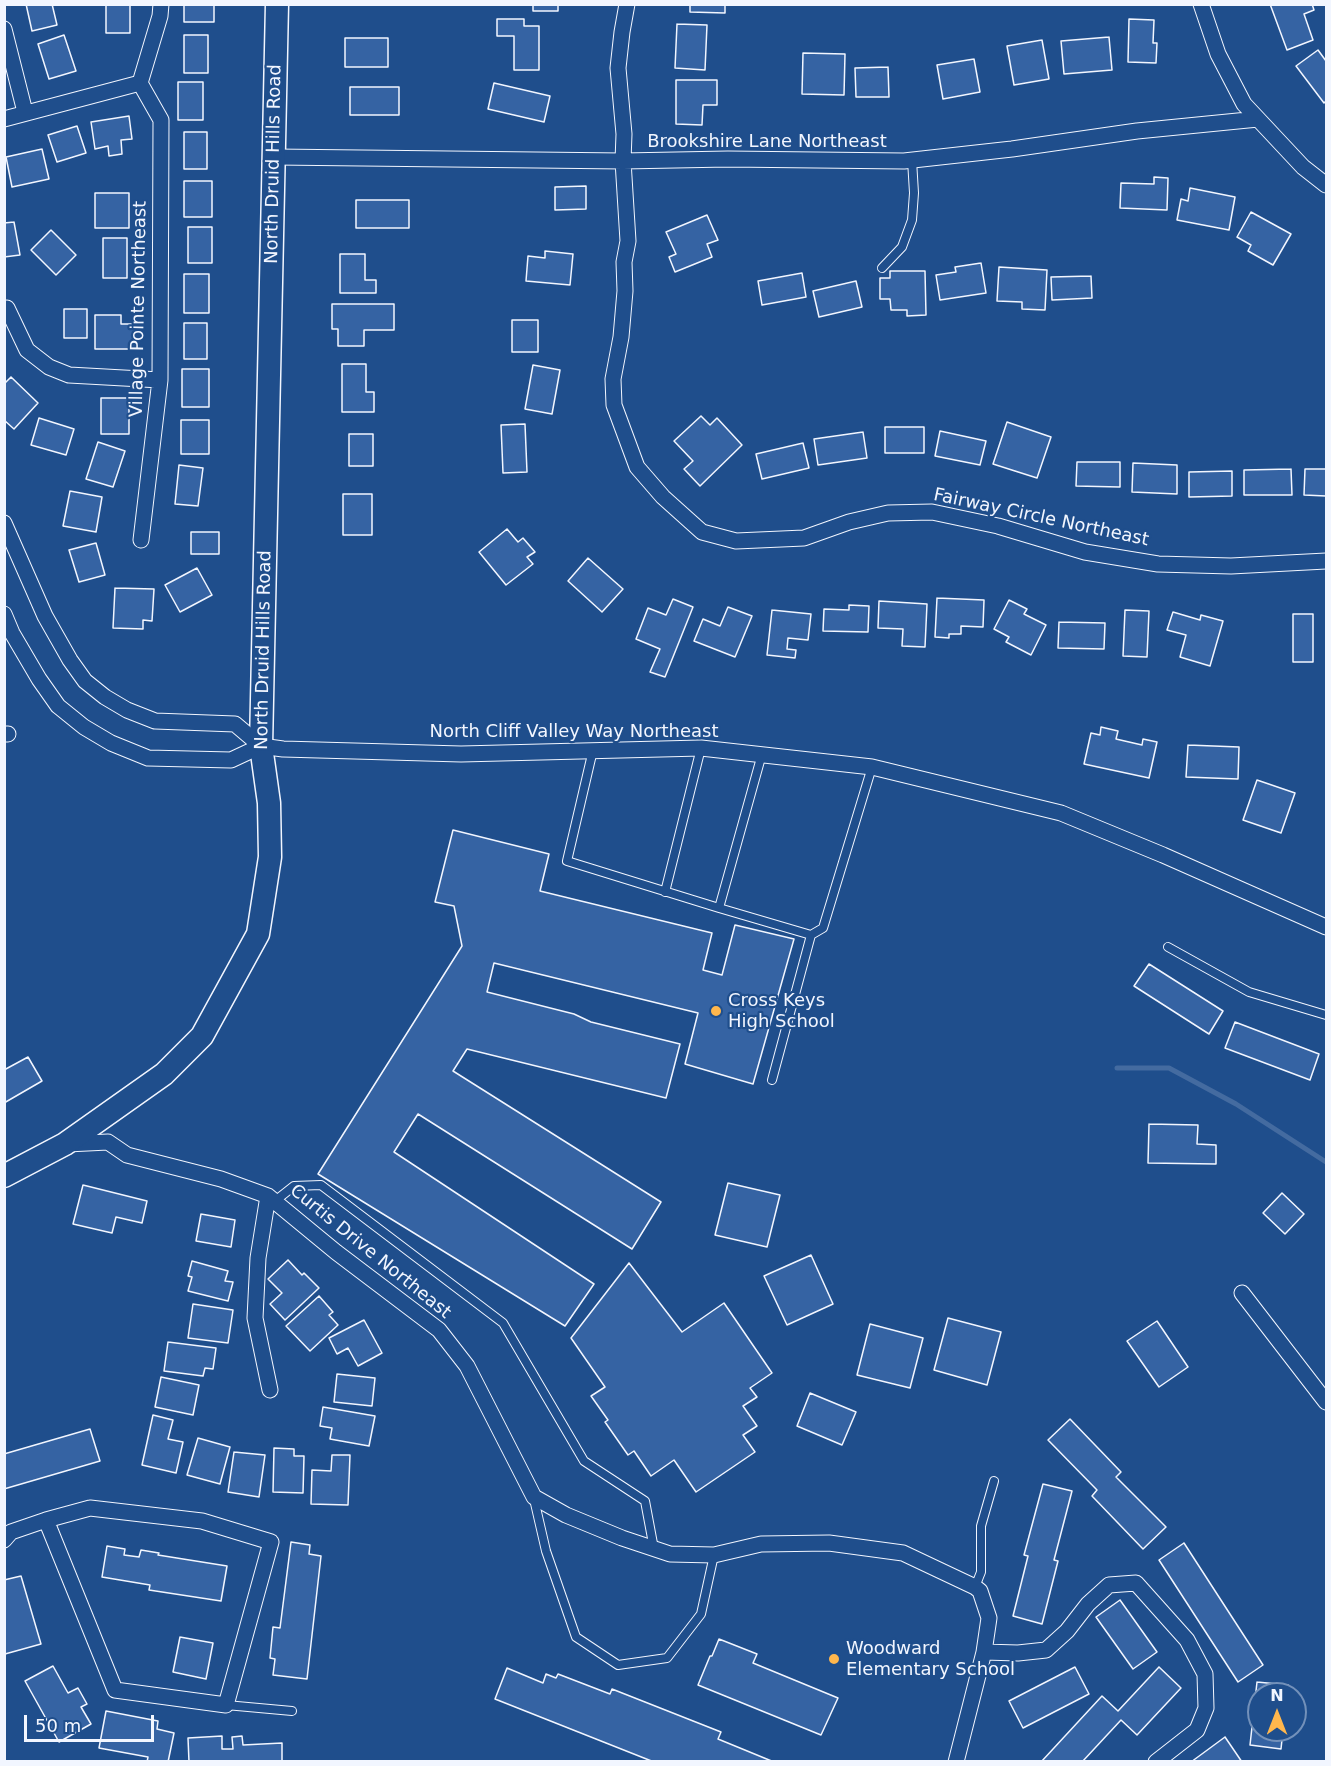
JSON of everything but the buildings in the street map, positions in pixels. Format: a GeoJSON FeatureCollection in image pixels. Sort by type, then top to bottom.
{"type":"FeatureCollection","features":[{"type":"Feature","properties":{"kind":"main road","name":"North Druid Hills Road"},"geometry":{"type":"LineString","coordinates":[[4,1176],[65,1144],[164,1074],[202,1036],[258,934],[270,856],[269,803],[261,746],[277,4]]}},
{"type":"Feature","properties":{"kind":"street"},"geometry":{"type":"LineString","coordinates":[[4,119],[140,83],[160,16],[161,4]]}},
{"type":"Feature","properties":{"kind":"street","name":"Fairway Circle Northeast"},"geometry":{"type":"LineString","coordinates":[[627,4],[618,68],[624,134],[623,161],[628,241],[624,262],[625,291],[621,337],[613,379],[615,405],[637,467],[663,497],[702,532],[736,541],[804,538],[849,522],[888,513],[932,512],[998,525],[1085,552],[1158,564],[1231,566],[1326,561]]}},
{"type":"Feature","properties":{"kind":"street"},"geometry":{"type":"LineString","coordinates":[[1202,4],[1218,54],[1244,104],[1303,167],[1326,185]]}},
{"type":"Feature","properties":{"kind":"street"},"geometry":{"type":"LineString","coordinates":[[4,29],[26,112]]}},
{"type":"Feature","properties":{"kind":"street","name":"Village Pointe Northeast"},"geometry":{"type":"LineString","coordinates":[[140,83],[161,120],[160,380],[141,540]]}},
{"type":"Feature","properties":{"kind":"street","name":"Brookshire Lane Northeast"},"geometry":{"type":"LineString","coordinates":[[275,157],[623,161],[912,160],[1012,149],[1137,131],[1258,119]]}},
{"type":"Feature","properties":{"kind":"street"},"geometry":{"type":"LineString","coordinates":[[7,308],[27,350],[49,367],[69,375],[160,380]]}},
{"type":"Feature","properties":{"kind":"street"},"geometry":{"type":"LineString","coordinates":[[4,523],[8,541],[45,616],[85,681],[105,697],[127,710],[155,721],[234,724],[261,746],[231,760],[148,758],[111,743],[84,727],[58,706],[39,680],[4,614]]}},
{"type":"Feature","properties":{"kind":"street","name":"North Cliff Valley Way Northeast"},"geometry":{"type":"LineString","coordinates":[[261,746],[283,749],[461,754],[701,748],[872,766],[1061,813],[1326,927]]}},
{"type":"Feature","properties":{"kind":"street","name":"Curtis Drive Northeast"},"geometry":{"type":"LineString","coordinates":[[65,1144],[108,1142],[127,1155],[221,1179],[271,1198],[336,1252],[439,1330],[467,1366],[534,1497]]}},
{"type":"Feature","properties":{"kind":"street"},"geometry":{"type":"LineString","coordinates":[[270,1390],[255,1318],[258,1258],[271,1198]]}},
{"type":"Feature","properties":{"kind":"street"},"geometry":{"type":"LineString","coordinates":[[1242,1293],[1326,1402]]}},
{"type":"Feature","properties":{"kind":"street"},"geometry":{"type":"LineString","coordinates":[[534,1497],[566,1515],[622,1538],[670,1554],[714,1555],[761,1544],[829,1543],[903,1553],[975,1587],[980,1591],[989,1618],[984,1652],[958,1759]]}},
{"type":"Feature","properties":{"kind":"street"},"geometry":{"type":"LineString","coordinates":[[4,1540],[11,1532],[46,1520],[90,1508],[202,1521],[271,1542],[226,1705],[115,1690],[46,1520]]}},
{"type":"Feature","properties":{"kind":"street"},"geometry":{"type":"LineString","coordinates":[[984,1652],[1018,1653],[1046,1650],[1067,1631],[1088,1604],[1109,1585],[1136,1583],[1187,1640],[1206,1674],[1206,1708],[1197,1730],[1156,1761]]}},
{"type":"Feature","properties":{"kind":"lane"},"geometry":{"type":"LineString","coordinates":[[882,268],[902,247],[912,220],[914,193],[912,160]]}},
{"type":"Feature","properties":{"kind":"lane"},"geometry":{"type":"LineString","coordinates":[[665,892],[701,748]]}},
{"type":"Feature","properties":{"kind":"lane"},"geometry":{"type":"LineString","coordinates":[[594,750],[567,861],[811,935]]}},
{"type":"Feature","properties":{"kind":"lane"},"geometry":{"type":"LineString","coordinates":[[719,908],[762,754]]}},
{"type":"Feature","properties":{"kind":"lane"},"geometry":{"type":"LineString","coordinates":[[772,1080],[811,935],[823,928],[872,766]]}},
{"type":"Feature","properties":{"kind":"lane"},"geometry":{"type":"LineString","coordinates":[[1168,947],[1250,992],[1326,1016]]}},
{"type":"Feature","properties":{"kind":"lane"},"geometry":{"type":"LineString","coordinates":[[271,1198],[294,1186],[321,1185],[503,1323],[584,1461],[645,1501],[654,1549]]}},
{"type":"Feature","properties":{"kind":"lane"},"geometry":{"type":"LineString","coordinates":[[975,1587],[981,1572],[981,1526],[994,1481]]}},
{"type":"Feature","properties":{"kind":"lane"},"geometry":{"type":"LineString","coordinates":[[534,1497],[546,1551],[576,1637],[618,1665],[667,1658],[701,1614],[714,1555]]}},
{"type":"Feature","properties":{"kind":"lane"},"geometry":{"type":"LineString","coordinates":[[226,1705],[292,1712]]}},
{"type":"Feature","properties":{"kind":"waterway"},"geometry":{"type":"LineString","coordinates":[[1117,1068],[1169,1068],[1236,1104],[1326,1162]]}},
{"type":"Feature","properties":{"kind":"place","name":"Cross Keys High School"},"geometry":{"type":"Point","coordinates":[716,1011]}},
{"type":"Feature","properties":{"kind":"place","name":"Woodward Elementary School"},"geometry":{"type":"Point","coordinates":[834,1659]}}]}
